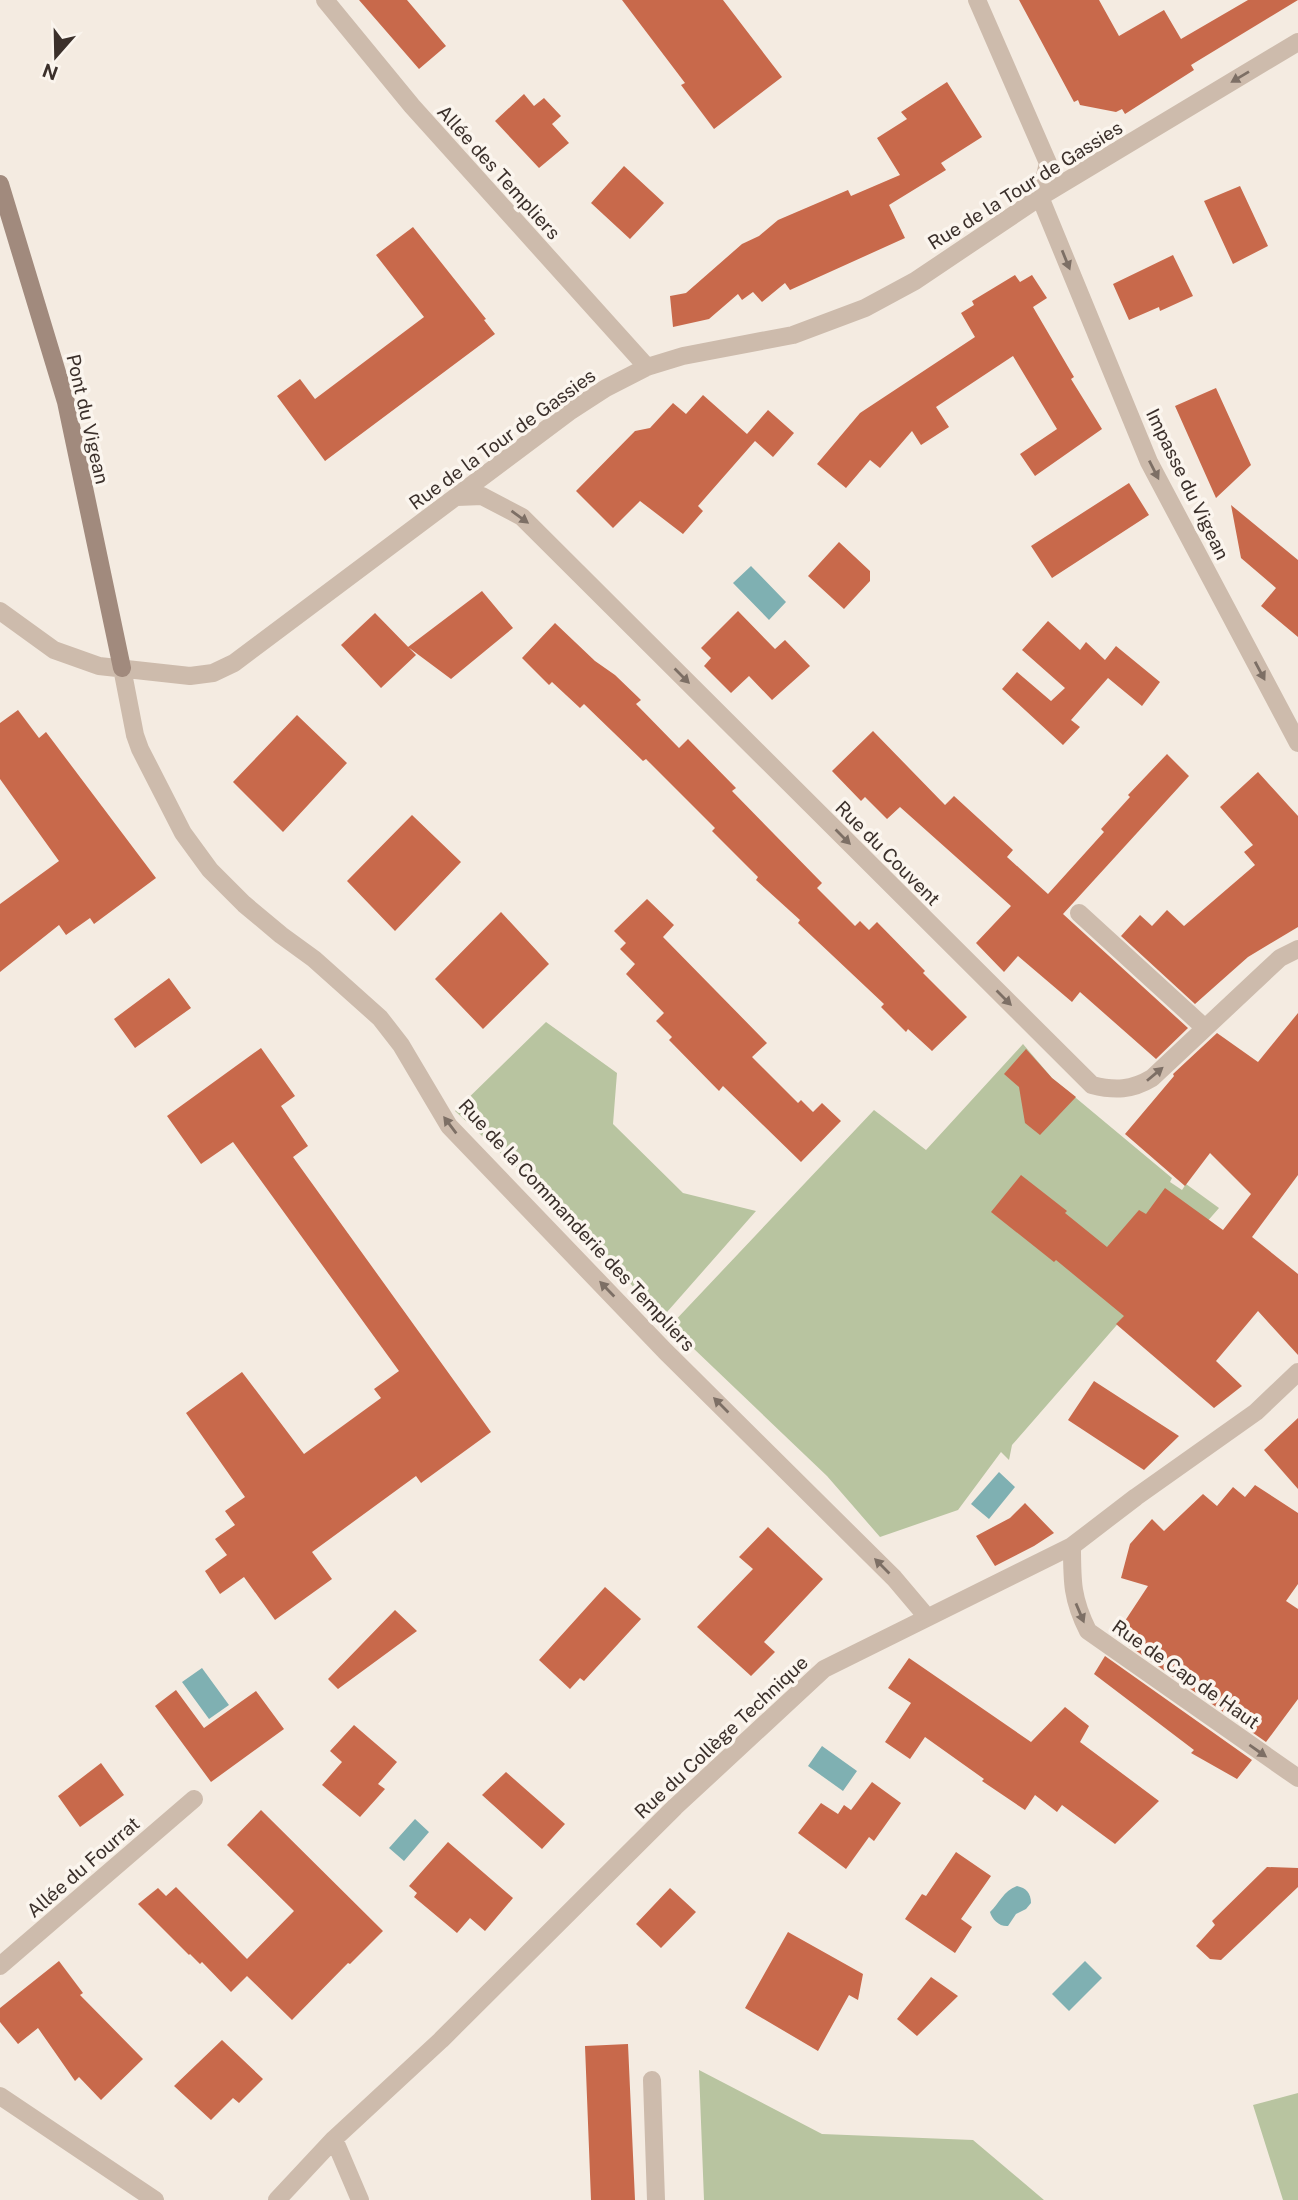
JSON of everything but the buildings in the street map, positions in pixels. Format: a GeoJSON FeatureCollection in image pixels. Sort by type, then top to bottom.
{"type":"FeatureCollection","features":[{"type":"Feature","properties":{"kind":"street","name":"Allée des Templiers"},"geometry":{"type":"LineString","coordinates":[[325,0],[412,106],[646,368]]}},
{"type":"Feature","properties":{"kind":"street"},"geometry":{"type":"LineString","coordinates":[[977,0],[1048,163],[1040,197]]}},
{"type":"Feature","properties":{"kind":"street","name":"Rue de la Tour de Gassies"},"geometry":{"type":"LineString","coordinates":[[0,611],[54,650],[99,666],[190,676],[213,673],[234,663],[569,412],[606,388],[646,368],[683,356],[793,335],[865,308],[915,281],[1040,197],[1298,42]]}},
{"type":"Feature","properties":{"kind":"street","name":"Pont du Vigean"},"geometry":{"type":"LineString","coordinates":[[0,184],[66,402],[122,668]]}},
{"type":"Feature","properties":{"kind":"street","name":"Impasse du Vigean"},"geometry":{"type":"LineString","coordinates":[[1040,197],[1149,463],[1298,743]]}},
{"type":"Feature","properties":{"kind":"street","name":"Rue du Couvent"},"geometry":{"type":"LineString","coordinates":[[457,497],[482,496],[522,517],[1092,1085],[1109,1089],[1139,1086],[1152,1078],[1280,958],[1298,949]]}},
{"type":"Feature","properties":{"kind":"street","name":"Rue de la Commanderie des Templiers"},"geometry":{"type":"LineString","coordinates":[[122,668],[137,742],[183,833],[210,870],[244,904],[314,959],[380,1018],[401,1045],[449,1126],[665,1351],[894,1578],[927,1617]]}},
{"type":"Feature","properties":{"kind":"street"},"geometry":{"type":"LineString","coordinates":[[1079,913],[1205,1028]]}},
{"type":"Feature","properties":{"kind":"street","name":"Rue du Collège Technique"},"geometry":{"type":"LineString","coordinates":[[277,2200],[334,2139],[441,2040],[675,1807],[824,1670],[1072,1546],[1256,1412],[1298,1372]]}},
{"type":"Feature","properties":{"kind":"street","name":"Rue de Cap de Haut"},"geometry":{"type":"LineString","coordinates":[[1072,1546],[1076,1607],[1088,1632],[1298,1778]]}},
{"type":"Feature","properties":{"kind":"street","name":"Allée du Fourrat"},"geometry":{"type":"LineString","coordinates":[[0,1966],[194,1799]]}},
{"type":"Feature","properties":{"kind":"street"},"geometry":{"type":"LineString","coordinates":[[652,2080],[656,2200]]}},
{"type":"Feature","properties":{"kind":"street"},"geometry":{"type":"LineString","coordinates":[[0,2096],[155,2200]]}},
{"type":"Feature","properties":{"kind":"street"},"geometry":{"type":"LineString","coordinates":[[334,2139],[360,2200]]}},
{"type":"Feature","properties":{"kind":"green space"},"geometry":{"type":"Polygon","coordinates":[[[546,1022],[617,1073],[613,1124],[683,1193],[756,1211],[660,1320],[596,1241],[455,1111],[546,1022]]]}},
{"type":"Feature","properties":{"kind":"green space"},"geometry":{"type":"Polygon","coordinates":[[[1023,1044],[1052,1078],[1172,1178],[1170,1182],[1182,1190],[1186,1184],[1219,1208],[1012,1445],[1009,1460],[1001,1452],[958,1510],[880,1537],[827,1476],[670,1326],[874,1110],[926,1150],[1023,1044]]]}},
{"type":"Feature","properties":{"kind":"green space"},"geometry":{"type":"Polygon","coordinates":[[[699,2070],[822,2134],[973,2140],[1044,2200],[704,2200],[699,2070]]]}},
{"type":"Feature","properties":{"kind":"green space"},"geometry":{"type":"Polygon","coordinates":[[[1298,2093],[1298,2200],[1283,2200],[1253,2105],[1298,2093]]]}},
{"type":"Feature","properties":{"kind":"water"},"geometry":{"type":"Polygon","coordinates":[[[751,566],[786,602],[769,620],[733,583],[751,566]]]}},
{"type":"Feature","properties":{"kind":"water"},"geometry":{"type":"Polygon","coordinates":[[[999,1472],[1015,1487],[989,1519],[971,1504],[999,1472]]]}},
{"type":"Feature","properties":{"kind":"water"},"geometry":{"type":"Polygon","coordinates":[[[202,1668],[229,1705],[209,1719],[182,1682],[202,1668]]]}},
{"type":"Feature","properties":{"kind":"water"},"geometry":{"type":"Polygon","coordinates":[[[822,1746],[857,1771],[843,1791],[808,1766],[822,1746]]]}},
{"type":"Feature","properties":{"kind":"water"},"geometry":{"type":"Polygon","coordinates":[[[415,1819],[429,1832],[404,1861],[389,1848],[415,1819]]]}},
{"type":"Feature","properties":{"kind":"water"},"geometry":{"type":"Polygon","coordinates":[[[1017,1886],[1027,1891],[1031,1903],[1016,1914],[1008,1926],[999,1924],[990,1912],[1005,1894],[1017,1886]]]}},
{"type":"Feature","properties":{"kind":"water"},"geometry":{"type":"Polygon","coordinates":[[[1085,1961],[1102,1978],[1069,2011],[1052,1994],[1085,1961]]]}}]}
